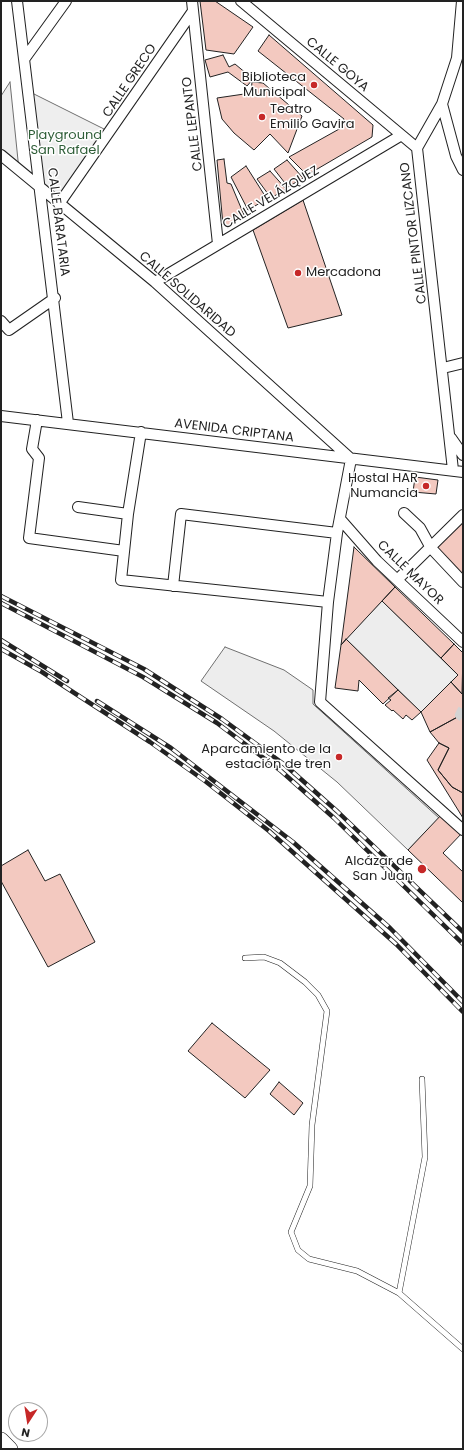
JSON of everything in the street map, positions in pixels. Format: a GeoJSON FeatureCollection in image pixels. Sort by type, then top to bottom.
{"type":"FeatureCollection","features":[{"type":"Feature","properties":{"kind":"street","name":"CALLE BARATARIA"},"geometry":{"type":"LineString","coordinates":[[18,1],[40,188],[55,298],[68,423]]}},
{"type":"Feature","properties":{"kind":"street"},"geometry":{"type":"LineString","coordinates":[[24,58],[66,1]]}},
{"type":"Feature","properties":{"kind":"street","name":"CALLE GOYA"},"geometry":{"type":"LineString","coordinates":[[241,1],[400,136],[417,148]]}},
{"type":"Feature","properties":{"kind":"street","name":"CALLE PINTOR LIZCANO"},"geometry":{"type":"LineString","coordinates":[[458,471],[450,436],[417,148],[442,104],[460,57],[462,1]]}},
{"type":"Feature","properties":{"kind":"street","name":"CALLE GRECO"},"geometry":{"type":"LineString","coordinates":[[59,204],[193,6]]}},
{"type":"Feature","properties":{"kind":"street","name":"CALLE LEPANTO"},"geometry":{"type":"LineString","coordinates":[[193,6],[210,154],[218,244]]}},
{"type":"Feature","properties":{"kind":"street"},"geometry":{"type":"LineString","coordinates":[[442,104],[456,156],[463,170]]}},
{"type":"Feature","properties":{"kind":"street","name":"CALLE VELÁZQUEZ"},"geometry":{"type":"LineString","coordinates":[[156,282],[400,136]]}},
{"type":"Feature","properties":{"kind":"street","name":"CALLE SOLIDARIDAD"},"geometry":{"type":"LineString","coordinates":[[1,155],[156,282],[351,459]]}},
{"type":"Feature","properties":{"kind":"street"},"geometry":{"type":"LineString","coordinates":[[1,321],[9,330],[55,298]]}},
{"type":"Feature","properties":{"kind":"street"},"geometry":{"type":"LineString","coordinates":[[443,368],[463,363]]}},
{"type":"Feature","properties":{"kind":"street","name":"AVENIDA CRIPTANA"},"geometry":{"type":"LineString","coordinates":[[1,416],[458,471]]}},
{"type":"Feature","properties":{"kind":"street"},"geometry":{"type":"LineString","coordinates":[[37,420],[32,449],[39,458],[29,538],[124,551]]}},
{"type":"Feature","properties":{"kind":"street"},"geometry":{"type":"LineString","coordinates":[[141,432],[128,514],[121,580],[328,602]]}},
{"type":"Feature","properties":{"kind":"street"},"geometry":{"type":"LineString","coordinates":[[450,436],[463,454]]}},
{"type":"Feature","properties":{"kind":"street"},"geometry":{"type":"LineString","coordinates":[[351,459],[341,520],[337,533],[328,602],[320,702],[463,830]]}},
{"type":"Feature","properties":{"kind":"street"},"geometry":{"type":"LineString","coordinates":[[78,507],[128,514]]}},
{"type":"Feature","properties":{"kind":"street"},"geometry":{"type":"LineString","coordinates":[[404,512],[420,528],[431,548],[463,582]]}},
{"type":"Feature","properties":{"kind":"street"},"geometry":{"type":"LineString","coordinates":[[173,586],[181,514],[337,533]]}},
{"type":"Feature","properties":{"kind":"street"},"geometry":{"type":"LineString","coordinates":[[398,579],[463,515]]}},
{"type":"Feature","properties":{"kind":"street","name":"CALLE MAYOR"},"geometry":{"type":"LineString","coordinates":[[341,520],[377,561],[398,579],[463,642]]}},
{"type":"Feature","properties":{"kind":"street"},"geometry":{"type":"LineString","coordinates":[[1,1440],[10,1449]]}},
{"type":"Feature","properties":{"kind":"lane"},"geometry":{"type":"LineString","coordinates":[[245,958],[264,957],[280,964],[305,982],[318,994],[327,1011],[312,1125],[310,1186],[291,1232],[298,1250],[309,1259],[357,1271],[399,1293],[463,1349]]}},
{"type":"Feature","properties":{"kind":"lane"},"geometry":{"type":"LineString","coordinates":[[399,1293],[425,1156],[422,1079]]}},
{"type":"Feature","properties":{"kind":"green space"},"geometry":{"type":"Polygon","coordinates":[[[10,82],[19,170],[1,155],[1,96],[10,82]]]}},
{"type":"Feature","properties":{"kind":"green space","name":"Playground San Rafael"},"geometry":{"type":"Polygon","coordinates":[[[28,91],[110,132],[59,204],[40,188],[28,91]]]}},
{"type":"Feature","properties":{"kind":"shaded area"},"geometry":{"type":"Polygon","coordinates":[[[382,601],[458,675],[421,712],[346,639],[382,601]]]}},
{"type":"Feature","properties":{"kind":"shaded area","name":"Aparcamiento de la estación de tren"},"geometry":{"type":"Polygon","coordinates":[[[225,647],[284,670],[313,690],[313,704],[439,818],[408,850],[337,782],[274,731],[201,681],[225,647]]]}},
{"type":"Feature","properties":{"kind":"building"},"geometry":{"type":"Polygon","coordinates":[[[200,1],[215,1],[253,27],[234,54],[206,50],[200,1]]]}},
{"type":"Feature","properties":{"kind":"building","name":"Biblioteca Municipal"},"geometry":{"type":"Polygon","coordinates":[[[269,35],[373,125],[372,137],[307,175],[289,157],[341,128],[344,119],[258,51],[269,35]]]}},
{"type":"Feature","properties":{"kind":"building"},"geometry":{"type":"Polygon","coordinates":[[[223,55],[229,67],[235,64],[253,79],[247,86],[228,72],[210,77],[205,60],[223,55]]]}},
{"type":"Feature","properties":{"kind":"building","name":"Teatro Emilio Gavira"},"geometry":{"type":"Polygon","coordinates":[[[252,82],[263,83],[302,116],[288,153],[270,134],[254,150],[234,133],[222,119],[217,98],[251,93],[252,82]]]}},
{"type":"Feature","properties":{"kind":"building"},"geometry":{"type":"Polygon","coordinates":[[[224,159],[227,183],[231,184],[244,215],[228,228],[223,225],[217,160],[224,159]]]}},
{"type":"Feature","properties":{"kind":"building"},"geometry":{"type":"Polygon","coordinates":[[[287,160],[303,178],[288,187],[274,169],[287,160]]]}},
{"type":"Feature","properties":{"kind":"building"},"geometry":{"type":"Polygon","coordinates":[[[246,166],[267,199],[248,210],[231,177],[246,166]]]}},
{"type":"Feature","properties":{"kind":"building"},"geometry":{"type":"Polygon","coordinates":[[[270,171],[286,189],[271,198],[257,179],[270,171]]]}},
{"type":"Feature","properties":{"kind":"building","name":"Mercadona"},"geometry":{"type":"Polygon","coordinates":[[[303,200],[342,315],[288,328],[253,230],[303,200]]]}},
{"type":"Feature","properties":{"kind":"building","name":"Hostal HAR Numancia"},"geometry":{"type":"Polygon","coordinates":[[[415,477],[438,480],[436,494],[413,492],[415,477]]]}},
{"type":"Feature","properties":{"kind":"building"},"geometry":{"type":"Polygon","coordinates":[[[463,522],[463,574],[436,549],[463,522]]]}},
{"type":"Feature","properties":{"kind":"building"},"geometry":{"type":"Polygon","coordinates":[[[354,547],[395,587],[341,645],[354,547]]]}},
{"type":"Feature","properties":{"kind":"building"},"geometry":{"type":"Polygon","coordinates":[[[395,587],[454,644],[441,658],[382,601],[395,587]]]}},
{"type":"Feature","properties":{"kind":"building"},"geometry":{"type":"Polygon","coordinates":[[[346,639],[398,690],[383,704],[359,680],[358,691],[335,688],[341,645],[346,639]]]}},
{"type":"Feature","properties":{"kind":"building"},"geometry":{"type":"Polygon","coordinates":[[[454,644],[463,653],[462,694],[451,682],[458,675],[441,658],[454,644]]]}},
{"type":"Feature","properties":{"kind":"building"},"geometry":{"type":"Polygon","coordinates":[[[451,682],[463,695],[463,714],[430,732],[421,712],[451,682]]]}},
{"type":"Feature","properties":{"kind":"building"},"geometry":{"type":"Polygon","coordinates":[[[398,690],[421,712],[412,720],[406,715],[403,719],[385,705],[391,700],[388,698],[398,690]]]}},
{"type":"Feature","properties":{"kind":"building"},"geometry":{"type":"Polygon","coordinates":[[[463,714],[463,793],[452,787],[438,770],[449,748],[439,743],[430,732],[463,714]]]}},
{"type":"Feature","properties":{"kind":"building"},"geometry":{"type":"Polygon","coordinates":[[[439,743],[449,748],[438,770],[452,787],[463,793],[463,818],[427,760],[439,743]]]}},
{"type":"Feature","properties":{"kind":"building","name":"Alcázar de San Juan"},"geometry":{"type":"Polygon","coordinates":[[[444,812],[463,832],[443,853],[463,872],[463,903],[408,850],[444,812]]]}},
{"type":"Feature","properties":{"kind":"building"},"geometry":{"type":"Polygon","coordinates":[[[28,850],[45,881],[60,874],[95,942],[48,967],[1,881],[1,866],[28,850]]]}},
{"type":"Feature","properties":{"kind":"building"},"geometry":{"type":"Polygon","coordinates":[[[212,1023],[270,1070],[245,1098],[188,1051],[212,1023]]]}},
{"type":"Feature","properties":{"kind":"building"},"geometry":{"type":"Polygon","coordinates":[[[279,1082],[303,1103],[294,1115],[270,1094],[279,1082]]]}},
{"type":"Feature","properties":{"kind":"tunnel"},"geometry":{"type":"LineString","coordinates":[[463,709],[460,715],[463,717]]}},
{"type":"Feature","properties":{"kind":"railway"},"geometry":{"type":"LineString","coordinates":[[1,596],[144,669],[222,719],[285,765],[338,812],[463,932]]}},
{"type":"Feature","properties":{"kind":"railway"},"geometry":{"type":"LineString","coordinates":[[1,603],[143,677],[217,723],[281,771],[334,818],[463,944]]}},
{"type":"Feature","properties":{"kind":"railway"},"geometry":{"type":"LineString","coordinates":[[1,640],[67,681]]}},
{"type":"Feature","properties":{"kind":"railway"},"geometry":{"type":"LineString","coordinates":[[1,649],[42,672],[150,742],[205,781],[269,831],[396,944],[463,1012]]}},
{"type":"Feature","properties":{"kind":"railway"},"geometry":{"type":"LineString","coordinates":[[97,701],[171,748],[293,842],[390,928],[463,1002]]}},
{"type":"Feature","properties":{"kind":"place","name":"Biblioteca Municipal"},"geometry":{"type":"Point","coordinates":[314,85]}},
{"type":"Feature","properties":{"kind":"place","name":"Teatro Emilio Gavira"},"geometry":{"type":"Point","coordinates":[262,117]}},
{"type":"Feature","properties":{"kind":"place","name":"Mercadona"},"geometry":{"type":"Point","coordinates":[298,273]}},
{"type":"Feature","properties":{"kind":"place","name":"Hostal HAR Numancia"},"geometry":{"type":"Point","coordinates":[426,486]}},
{"type":"Feature","properties":{"kind":"place","name":"Aparcamiento de la estación de tren"},"geometry":{"type":"Point","coordinates":[339,757]}},
{"type":"Feature","properties":{"kind":"place","name":"Alcázar de San Juan"},"geometry":{"type":"Point","coordinates":[422,869]}}]}
